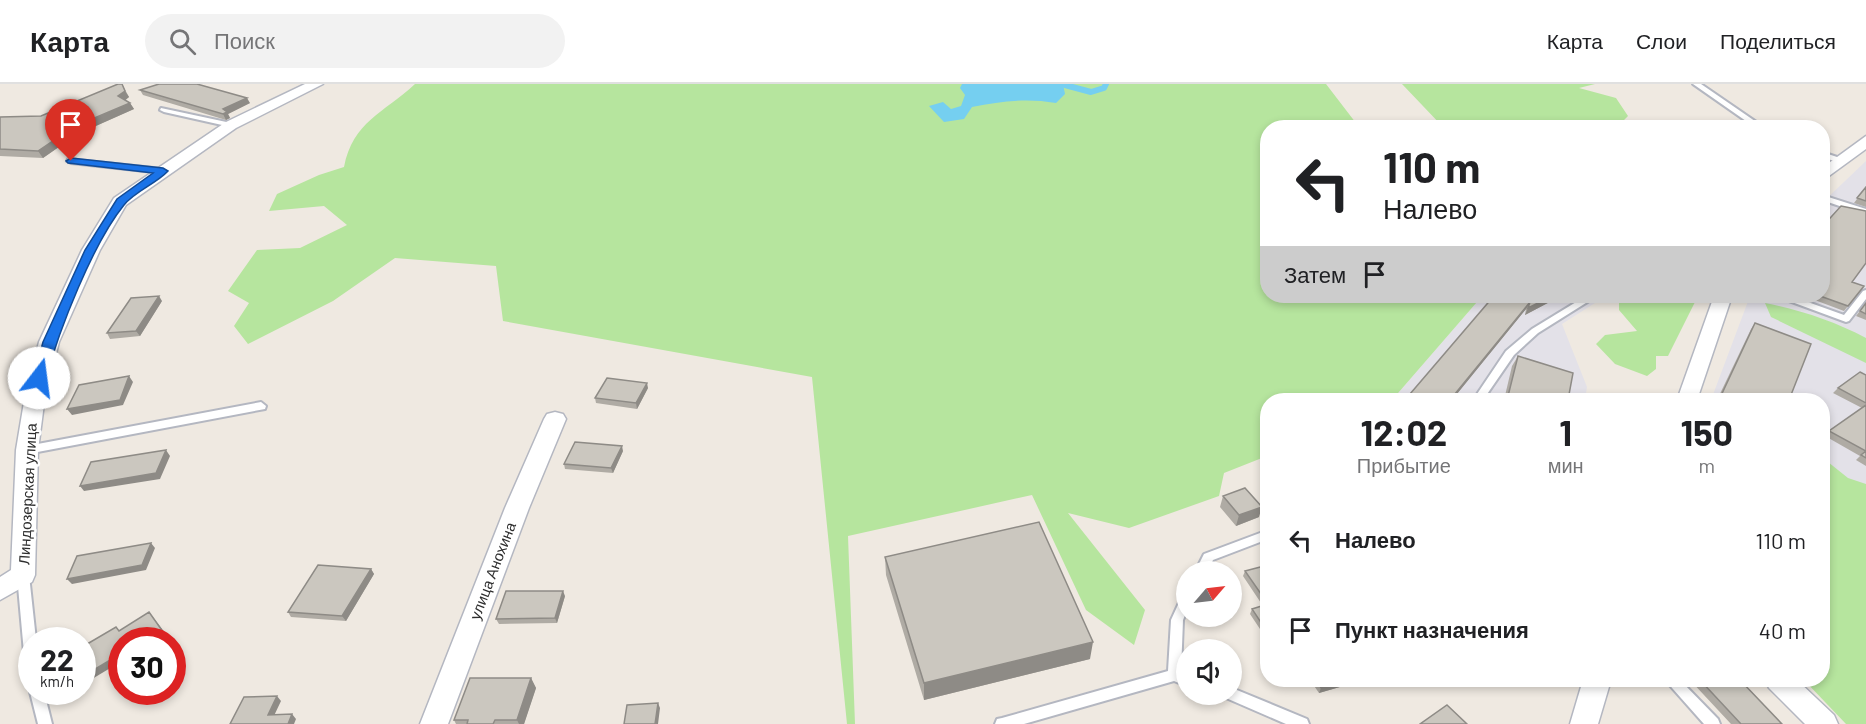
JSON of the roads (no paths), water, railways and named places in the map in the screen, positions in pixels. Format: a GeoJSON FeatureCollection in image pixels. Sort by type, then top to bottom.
{"type":"FeatureCollection","features":[{"type":"Feature","properties":{"kind":"street","name":"Линдозерская улица"},"geometry":{"type":"LineString","coordinates":[[0,590],[23,575],[27,450],[35,396],[49,342],[91,250],[120,202],[231,125],[316,84]]}},
{"type":"Feature","properties":{"kind":"street"},"geometry":{"type":"LineString","coordinates":[[1830,169],[1866,141]]}},
{"type":"Feature","properties":{"kind":"street"},"geometry":{"type":"LineString","coordinates":[[1689,393],[1721,303]]}},
{"type":"Feature","properties":{"kind":"street","name":"улица Анохина"},"geometry":{"type":"LineString","coordinates":[[434,724],[517,508],[555,419]]}},
{"type":"Feature","properties":{"kind":"street"},"geometry":{"type":"LineString","coordinates":[[1584,724],[1595,687]]}},
{"type":"Feature","properties":{"kind":"street"},"geometry":{"type":"LineString","coordinates":[[1786,687],[1824,724]]}},
{"type":"Feature","properties":{"kind":"lane"},"geometry":{"type":"LineString","coordinates":[[1696,84],[1750,120]]}},
{"type":"Feature","properties":{"kind":"lane"},"geometry":{"type":"LineString","coordinates":[[164,110],[231,125]]}},
{"type":"Feature","properties":{"kind":"lane"},"geometry":{"type":"LineString","coordinates":[[1830,157],[1840,160]]}},
{"type":"Feature","properties":{"kind":"lane"},"geometry":{"type":"LineString","coordinates":[[71,161],[163,171]]}},
{"type":"Feature","properties":{"kind":"lane"},"geometry":{"type":"LineString","coordinates":[[1830,199],[1866,212]]}},
{"type":"Feature","properties":{"kind":"lane"},"geometry":{"type":"LineString","coordinates":[[1803,303],[1846,319],[1866,293]]}},
{"type":"Feature","properties":{"kind":"lane"},"geometry":{"type":"LineString","coordinates":[[1483,393],[1510,353],[1536,331],[1581,303]]}},
{"type":"Feature","properties":{"kind":"lane"},"geometry":{"type":"LineString","coordinates":[[27,450],[261,406]]}},
{"type":"Feature","properties":{"kind":"lane"},"geometry":{"type":"LineString","coordinates":[[1206,561],[1208,557],[1260,537]]}},
{"type":"Feature","properties":{"kind":"lane"},"geometry":{"type":"LineString","coordinates":[[23,575],[28,627]]}},
{"type":"Feature","properties":{"kind":"lane"},"geometry":{"type":"LineString","coordinates":[[1002,724],[1176,679]]}},
{"type":"Feature","properties":{"kind":"lane"},"geometry":{"type":"LineString","coordinates":[[1679,687],[1713,724]]}},
{"type":"Feature","properties":{"kind":"lane"},"geometry":{"type":"LineString","coordinates":[[1242,699],[1302,724]]}},
{"type":"Feature","properties":{"kind":"lane"},"geometry":{"type":"LineString","coordinates":[[41,705],[45,724]]}},
{"type":"Feature","properties":{"kind":"water"},"geometry":{"type":"Polygon","coordinates":[[[962,84],[1063,84],[1065,94],[1056,103],[1014,101],[972,107],[964,119],[944,122],[929,106],[943,102],[951,109],[961,106],[965,95],[960,88],[962,84]]]}},
{"type":"Feature","properties":{"kind":"waterway"},"geometry":{"type":"LineString","coordinates":[[1065,85],[1091,92],[1104,88],[1106,84]]}}]}
